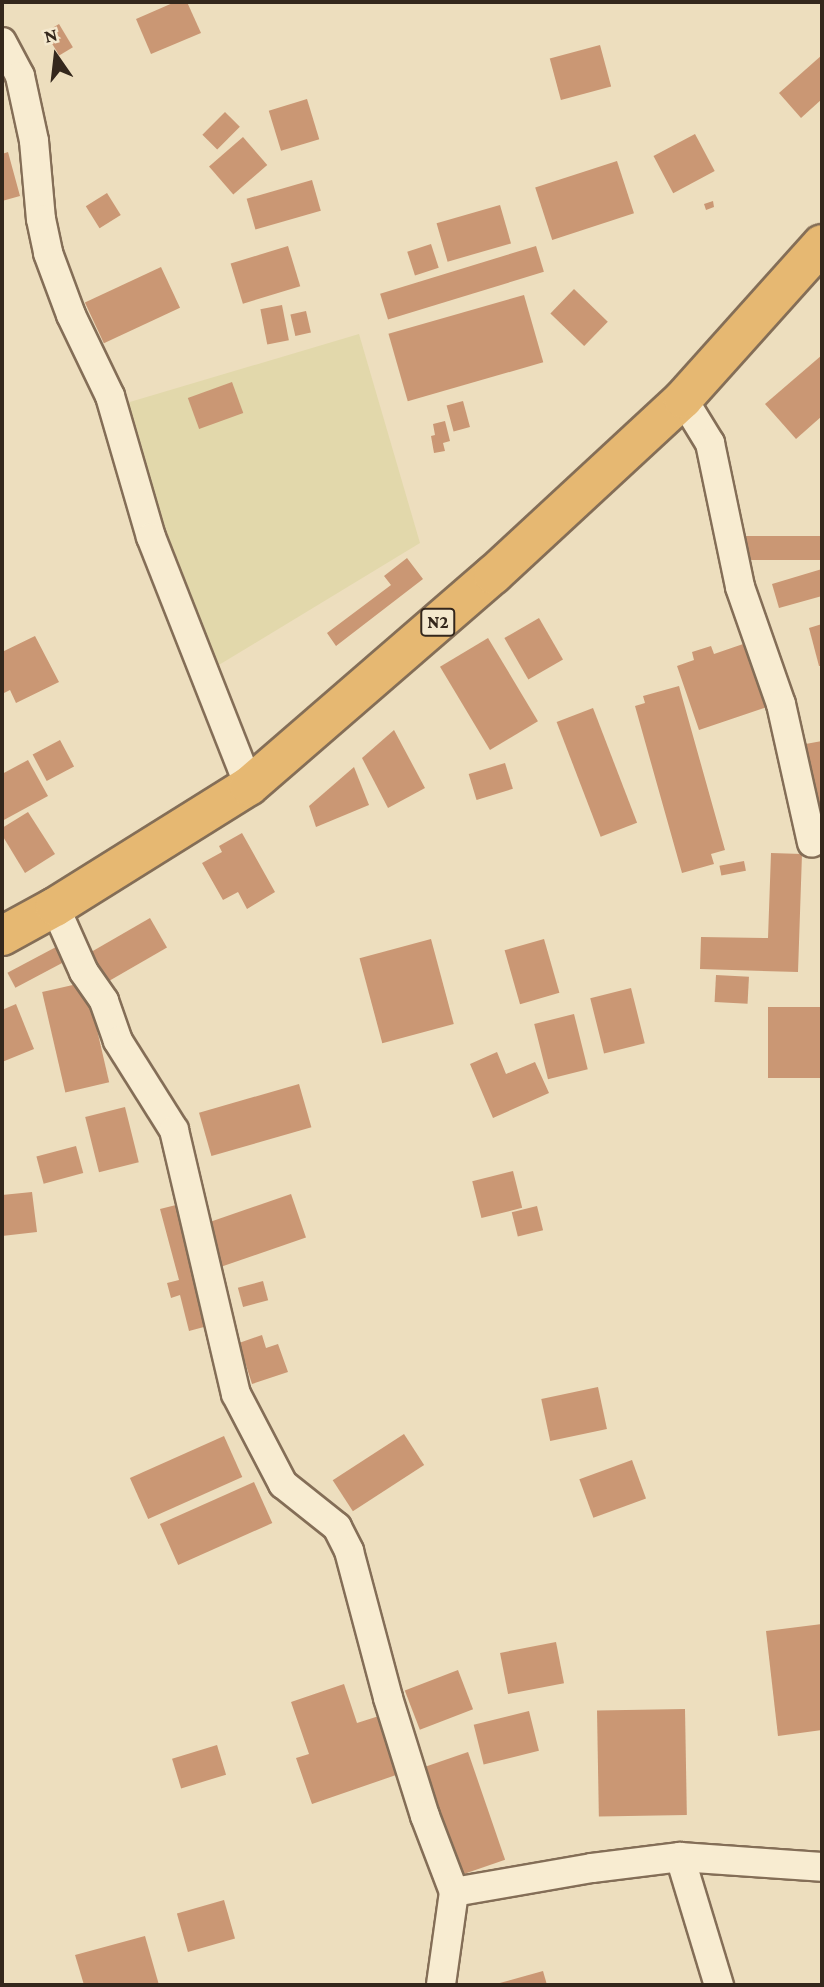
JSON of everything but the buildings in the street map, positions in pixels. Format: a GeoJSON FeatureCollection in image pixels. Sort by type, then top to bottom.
{"type":"FeatureCollection","features":[{"type":"Feature","properties":{"kind":"highway","name":"N2"},"geometry":{"type":"LineString","coordinates":[[2,936],[55,907],[250,786],[493,575],[683,399],[822,244]]}},
{"type":"Feature","properties":{"kind":"street"},"geometry":{"type":"LineString","coordinates":[[2,42],[20,76],[34,141],[41,219],[48,253],[71,315],[110,396],[151,537],[250,786]]}},
{"type":"Feature","properties":{"kind":"street"},"geometry":{"type":"LineString","coordinates":[[683,399],[710,443],[740,587],[781,704],[812,843]]}},
{"type":"Feature","properties":{"kind":"street"},"geometry":{"type":"LineString","coordinates":[[55,907],[84,972],[104,1001],[118,1041],[174,1130],[236,1394],[283,1484],[337,1527],[349,1551],[396,1724],[425,1816],[454,1892],[441,1985]]}},
{"type":"Feature","properties":{"kind":"street"},"geometry":{"type":"LineString","coordinates":[[454,1892],[592,1868],[680,1857],[822,1867]]}},
{"type":"Feature","properties":{"kind":"street"},"geometry":{"type":"LineString","coordinates":[[680,1857],[719,1985]]}},
{"type":"Feature","properties":{"kind":"shaded area"},"geometry":{"type":"Polygon","coordinates":[[[359,334],[420,543],[194,680],[113,407],[359,334]]]}}]}
